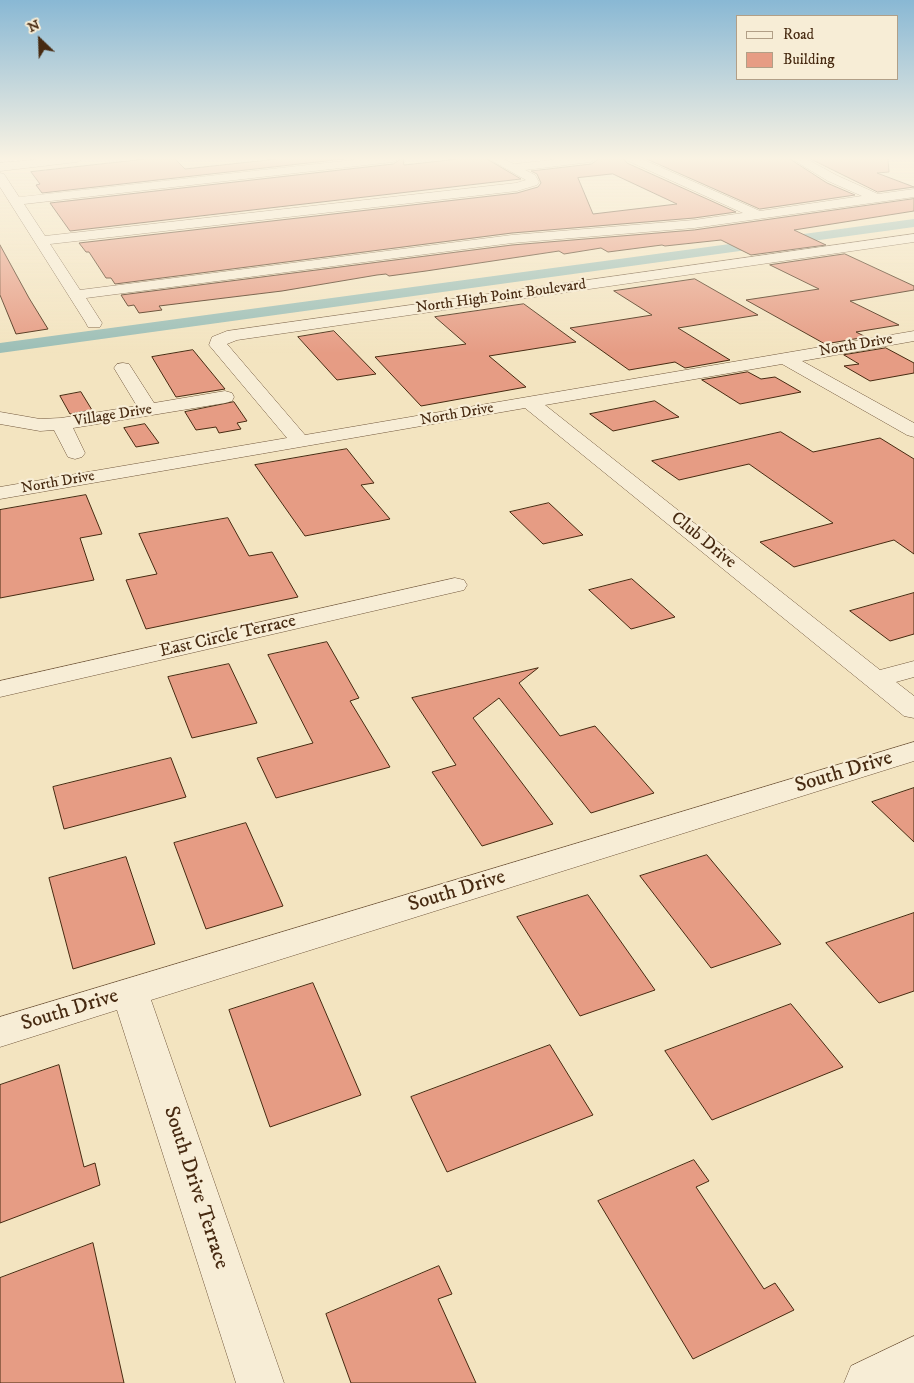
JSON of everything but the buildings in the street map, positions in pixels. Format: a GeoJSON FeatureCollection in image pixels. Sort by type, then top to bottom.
{"type":"FeatureCollection","features":[{"type":"Feature","properties":{"kind":"street"},"geometry":{"type":"LineString","coordinates":[[31,224],[94,323]]}},
{"type":"Feature","properties":{"kind":"street"},"geometry":{"type":"LineString","coordinates":[[42,241],[191,224]]}},
{"type":"Feature","properties":{"kind":"street"},"geometry":{"type":"LineString","coordinates":[[76,295],[512,239],[697,224]]}},
{"type":"Feature","properties":{"kind":"street","name":"North High Point Boulevard"},"geometry":{"type":"LineString","coordinates":[[300,441],[218,345],[218,341],[233,335],[914,238]]}},
{"type":"Feature","properties":{"kind":"street","name":"North Drive"},"geometry":{"type":"LineString","coordinates":[[0,493],[914,336]]}},
{"type":"Feature","properties":{"kind":"street"},"geometry":{"type":"LineString","coordinates":[[784,358],[914,431]]}},
{"type":"Feature","properties":{"kind":"street"},"geometry":{"type":"LineString","coordinates":[[123,368],[149,410]]}},
{"type":"Feature","properties":{"kind":"street","name":"Village Drive"},"geometry":{"type":"LineString","coordinates":[[0,418],[40,425],[61,424],[226,397]]}},
{"type":"Feature","properties":{"kind":"street","name":"Club Drive"},"geometry":{"type":"LineString","coordinates":[[529,402],[877,679]]}},
{"type":"Feature","properties":{"kind":"street"},"geometry":{"type":"LineString","coordinates":[[61,424],[75,453]]}},
{"type":"Feature","properties":{"kind":"street","name":"East Circle Terrace"},"geometry":{"type":"LineString","coordinates":[[0,690],[455,585]]}},
{"type":"Feature","properties":{"kind":"street"},"geometry":{"type":"LineString","coordinates":[[877,679],[914,669]]}},
{"type":"Feature","properties":{"kind":"street"},"geometry":{"type":"LineString","coordinates":[[877,679],[914,710]]}},
{"type":"Feature","properties":{"kind":"street","name":"South Drive"},"geometry":{"type":"LineString","coordinates":[[0,1032],[914,751]]}},
{"type":"Feature","properties":{"kind":"street","name":"South Drive Terrace"},"geometry":{"type":"LineString","coordinates":[[130,993],[260,1383]]}},
{"type":"Feature","properties":{"kind":"street"},"geometry":{"type":"LineString","coordinates":[[868,1383],[914,1360]]}},
{"type":"Feature","properties":{"kind":"waterway"},"geometry":{"type":"LineString","coordinates":[[0,348],[910,224]]}}]}
